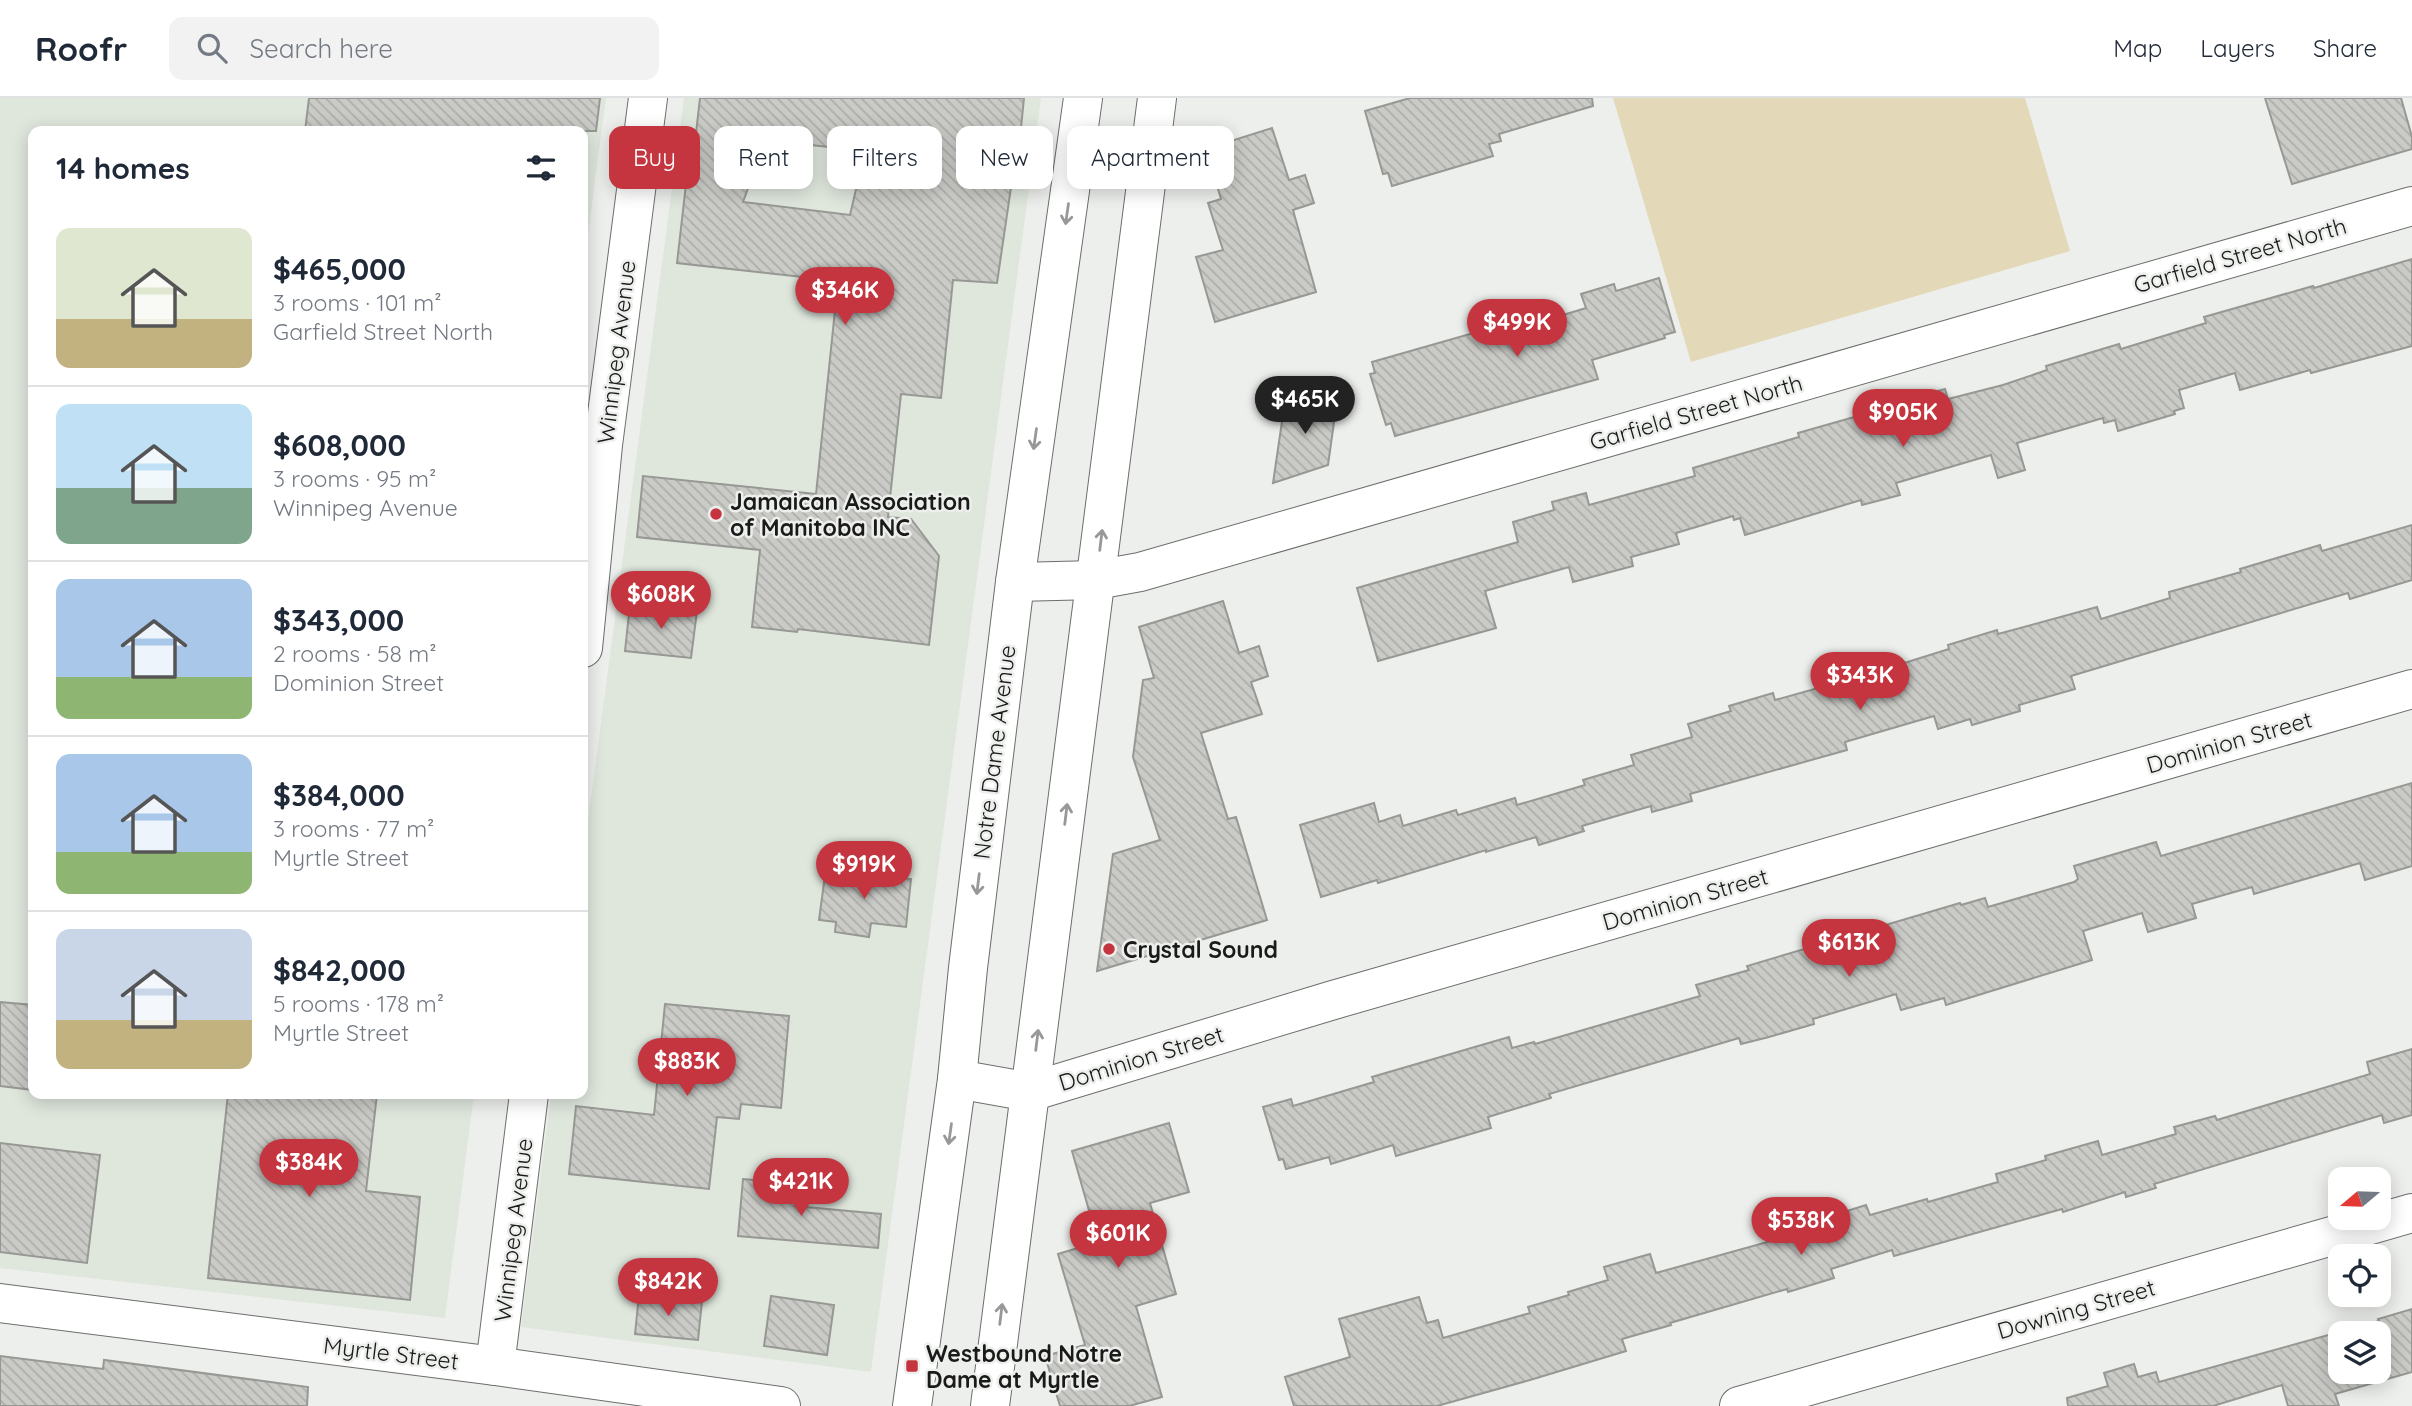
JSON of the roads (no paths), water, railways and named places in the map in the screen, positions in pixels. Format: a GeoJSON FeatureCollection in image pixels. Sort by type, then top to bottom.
{"type":"FeatureCollection","features":[{"type":"Feature","properties":{"kind":"street","name":"Winnipeg Avenue"},"geometry":{"type":"LineString","coordinates":[[588,597],[603,445],[648,98]]}},
{"type":"Feature","properties":{"kind":"street","name":"Notre Dame Avenue"},"geometry":{"type":"LineString","coordinates":[[912,1406],[957,1079],[1015,582],[1083,98]]}},
{"type":"Feature","properties":{"kind":"street"},"geometry":{"type":"LineString","coordinates":[[989,1406],[1157,98]]}},
{"type":"Feature","properties":{"kind":"street","name":"Garfield Street North"},"geometry":{"type":"LineString","coordinates":[[1015,582],[1096,580],[1140,572],[2412,206]]}},
{"type":"Feature","properties":{"kind":"street","name":"Dominion Street"},"geometry":{"type":"LineString","coordinates":[[957,1079],[1030,1093],[1290,1013],[2412,689]]}},
{"type":"Feature","properties":{"kind":"street","name":"Winnipeg Avenue"},"geometry":{"type":"LineString","coordinates":[[495,1366],[528,1099]]}},
{"type":"Feature","properties":{"kind":"street","name":"Downing Street"},"geometry":{"type":"LineString","coordinates":[[1740,1406],[2412,1213]]}},
{"type":"Feature","properties":{"kind":"street","name":"Myrtle Street"},"geometry":{"type":"LineString","coordinates":[[0,1303],[495,1366],[781,1406]]}},
{"type":"Feature","properties":{"kind":"place","name":"Jamaican Association of Manitoba INC"},"geometry":{"type":"Point","coordinates":[716,514]}},
{"type":"Feature","properties":{"kind":"place","name":"Crystal Sound"},"geometry":{"type":"Point","coordinates":[1109,949]}},
{"type":"Feature","properties":{"kind":"place","name":"Westbound Notre Dame at Myrtle"},"geometry":{"type":"Point","coordinates":[912,1366]}}]}
